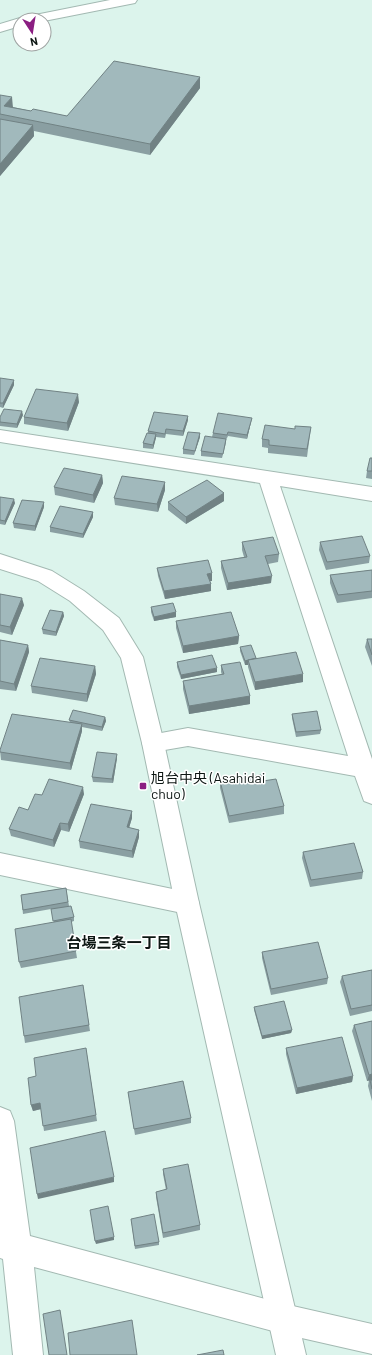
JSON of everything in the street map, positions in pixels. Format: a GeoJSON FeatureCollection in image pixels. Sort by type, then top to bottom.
{"type":"FeatureCollection","features":[{"type":"Feature","properties":{"kind":"street"},"geometry":{"type":"LineString","coordinates":[[52,14],[130,0]]}},
{"type":"Feature","properties":{"kind":"street"},"geometry":{"type":"LineString","coordinates":[[0,28],[12,24]]}},
{"type":"Feature","properties":{"kind":"street"},"geometry":{"type":"LineString","coordinates":[[0,436],[372,494]]}},
{"type":"Feature","properties":{"kind":"street"},"geometry":{"type":"LineString","coordinates":[[268,478],[367,769],[372,794]]}},
{"type":"Feature","properties":{"kind":"street"},"geometry":{"type":"LineString","coordinates":[[0,561],[45,576],[77,596],[111,624],[132,657],[153,743],[187,903],[284,1319],[291,1355]]}},
{"type":"Feature","properties":{"kind":"street"},"geometry":{"type":"LineString","coordinates":[[153,743],[188,737],[367,769]]}},
{"type":"Feature","properties":{"kind":"street"},"geometry":{"type":"LineString","coordinates":[[0,864],[187,903]]}},
{"type":"Feature","properties":{"kind":"street"},"geometry":{"type":"LineString","coordinates":[[0,1121],[8,1246],[28,1355]]}},
{"type":"Feature","properties":{"kind":"street"},"geometry":{"type":"LineString","coordinates":[[8,1246],[284,1319],[372,1339]]}},
{"type":"Feature","properties":{"kind":"building"},"geometry":{"type":"Polygon","coordinates":[[[114,61],[200,77],[150,144],[0,114],[0,95],[12,97],[4,106],[31,111],[33,109],[67,116],[114,61]]]}},
{"type":"Feature","properties":{"kind":"building"},"geometry":{"type":"Polygon","coordinates":[[[0,119],[33,125],[0,164],[0,119]]]}},
{"type":"Feature","properties":{"kind":"building"},"geometry":{"type":"Polygon","coordinates":[[[0,378],[14,380],[3,403],[0,403],[0,378]]]}},
{"type":"Feature","properties":{"kind":"building"},"geometry":{"type":"Polygon","coordinates":[[[36,389],[78,394],[67,423],[24,417],[36,389]]]}},
{"type":"Feature","properties":{"kind":"building"},"geometry":{"type":"Polygon","coordinates":[[[4,409],[22,411],[17,424],[0,422],[0,417],[4,409]]]}},
{"type":"Feature","properties":{"kind":"building"},"geometry":{"type":"Polygon","coordinates":[[[154,412],[188,416],[183,431],[166,429],[165,434],[148,431],[154,412]]]}},
{"type":"Feature","properties":{"kind":"building"},"geometry":{"type":"Polygon","coordinates":[[[218,413],[252,418],[247,435],[228,432],[227,435],[213,433],[218,413]]]}},
{"type":"Feature","properties":{"kind":"building"},"geometry":{"type":"Polygon","coordinates":[[[265,425],[295,429],[295,426],[311,427],[307,449],[269,445],[269,440],[262,439],[265,425]]]}},
{"type":"Feature","properties":{"kind":"building"},"geometry":{"type":"Polygon","coordinates":[[[188,432],[200,433],[195,451],[183,449],[188,432]]]}},
{"type":"Feature","properties":{"kind":"building"},"geometry":{"type":"Polygon","coordinates":[[[147,433],[156,434],[153,445],[143,443],[147,433]]]}},
{"type":"Feature","properties":{"kind":"building"},"geometry":{"type":"Polygon","coordinates":[[[205,436],[226,439],[223,454],[201,451],[205,436]]]}},
{"type":"Feature","properties":{"kind":"building"},"geometry":{"type":"Polygon","coordinates":[[[370,458],[372,458],[372,471],[367,471],[370,458]]]}},
{"type":"Feature","properties":{"kind":"building"},"geometry":{"type":"Polygon","coordinates":[[[64,468],[102,475],[93,495],[54,487],[64,468]]]}},
{"type":"Feature","properties":{"kind":"building"},"geometry":{"type":"Polygon","coordinates":[[[122,476],[165,482],[157,504],[114,498],[122,476]]]}},
{"type":"Feature","properties":{"kind":"building"},"geometry":{"type":"Polygon","coordinates":[[[207,480],[224,493],[186,517],[168,502],[207,480]]]}},
{"type":"Feature","properties":{"kind":"building"},"geometry":{"type":"Polygon","coordinates":[[[0,497],[14,499],[5,521],[0,520],[0,497]]]}},
{"type":"Feature","properties":{"kind":"building"},"geometry":{"type":"Polygon","coordinates":[[[22,500],[44,502],[35,526],[13,523],[22,500]]]}},
{"type":"Feature","properties":{"kind":"building"},"geometry":{"type":"Polygon","coordinates":[[[60,506],[93,512],[83,534],[50,527],[60,506]]]}},
{"type":"Feature","properties":{"kind":"building"},"geometry":{"type":"Polygon","coordinates":[[[362,536],[370,556],[327,562],[320,542],[362,536]]]}},
{"type":"Feature","properties":{"kind":"building"},"geometry":{"type":"Polygon","coordinates":[[[273,537],[279,554],[265,556],[272,576],[228,583],[221,561],[247,557],[242,542],[273,537]]]}},
{"type":"Feature","properties":{"kind":"building"},"geometry":{"type":"Polygon","coordinates":[[[208,560],[212,573],[207,574],[211,584],[164,591],[157,568],[208,560]]]}},
{"type":"Feature","properties":{"kind":"building"},"geometry":{"type":"Polygon","coordinates":[[[372,570],[372,591],[338,595],[330,575],[372,570]]]}},
{"type":"Feature","properties":{"kind":"building"},"geometry":{"type":"Polygon","coordinates":[[[0,594],[22,598],[10,627],[0,625],[0,594]]]}},
{"type":"Feature","properties":{"kind":"building"},"geometry":{"type":"Polygon","coordinates":[[[173,603],[176,612],[154,617],[151,607],[173,603]]]}},
{"type":"Feature","properties":{"kind":"building"},"geometry":{"type":"Polygon","coordinates":[[[50,610],[63,612],[56,632],[42,629],[50,610]]]}},
{"type":"Feature","properties":{"kind":"building"},"geometry":{"type":"Polygon","coordinates":[[[231,612],[239,636],[183,646],[176,621],[231,612]]]}},
{"type":"Feature","properties":{"kind":"building"},"geometry":{"type":"Polygon","coordinates":[[[367,639],[372,639],[372,655],[367,639]]]}},
{"type":"Feature","properties":{"kind":"building"},"geometry":{"type":"Polygon","coordinates":[[[0,640],[28,645],[14,684],[0,681],[0,640]]]}},
{"type":"Feature","properties":{"kind":"building"},"geometry":{"type":"Polygon","coordinates":[[[251,645],[256,658],[245,661],[240,647],[251,645]]]}},
{"type":"Feature","properties":{"kind":"building"},"geometry":{"type":"Polygon","coordinates":[[[296,652],[303,674],[255,682],[248,660],[296,652]]]}},
{"type":"Feature","properties":{"kind":"building"},"geometry":{"type":"Polygon","coordinates":[[[212,655],[217,668],[181,675],[177,662],[212,655]]]}},
{"type":"Feature","properties":{"kind":"building"},"geometry":{"type":"Polygon","coordinates":[[[40,658],[95,666],[87,694],[31,686],[40,658]]]}},
{"type":"Feature","properties":{"kind":"building"},"geometry":{"type":"Polygon","coordinates":[[[240,662],[250,696],[189,706],[183,681],[224,674],[221,665],[240,662]]]}},
{"type":"Feature","properties":{"kind":"building"},"geometry":{"type":"Polygon","coordinates":[[[73,710],[105,717],[102,727],[69,720],[73,710]]]}},
{"type":"Feature","properties":{"kind":"building"},"geometry":{"type":"Polygon","coordinates":[[[317,711],[321,730],[296,732],[292,714],[317,711]]]}},
{"type":"Feature","properties":{"kind":"building"},"geometry":{"type":"Polygon","coordinates":[[[12,714],[82,724],[70,763],[0,752],[12,714]]]}},
{"type":"Feature","properties":{"kind":"building"},"geometry":{"type":"Polygon","coordinates":[[[97,752],[117,754],[112,779],[92,777],[97,752]]]}},
{"type":"Feature","properties":{"kind":"building"},"geometry":{"type":"Polygon","coordinates":[[[261,775],[263,781],[276,779],[284,806],[229,816],[220,781],[261,775]]]}},
{"type":"Feature","properties":{"kind":"building"},"geometry":{"type":"Polygon","coordinates":[[[49,779],[83,787],[68,824],[60,823],[53,840],[9,829],[19,807],[28,810],[35,794],[42,795],[49,779]]]}},
{"type":"Feature","properties":{"kind":"building"},"geometry":{"type":"Polygon","coordinates":[[[91,804],[132,811],[127,827],[139,830],[132,851],[79,841],[91,804]]]}},
{"type":"Feature","properties":{"kind":"building"},"geometry":{"type":"Polygon","coordinates":[[[354,843],[363,872],[311,880],[303,852],[354,843]]]}},
{"type":"Feature","properties":{"kind":"building"},"geometry":{"type":"Polygon","coordinates":[[[66,888],[68,902],[23,910],[21,895],[66,888]]]}},
{"type":"Feature","properties":{"kind":"building"},"geometry":{"type":"Polygon","coordinates":[[[71,906],[74,917],[53,921],[51,909],[71,906]]]}},
{"type":"Feature","properties":{"kind":"building"},"geometry":{"type":"Polygon","coordinates":[[[71,919],[76,951],[19,962],[15,929],[71,919]]]}},
{"type":"Feature","properties":{"kind":"building"},"geometry":{"type":"Polygon","coordinates":[[[318,942],[328,978],[271,989],[262,952],[318,942]]]}},
{"type":"Feature","properties":{"kind":"building"},"geometry":{"type":"Polygon","coordinates":[[[372,970],[372,1005],[351,1009],[342,976],[372,970]]]}},
{"type":"Feature","properties":{"kind":"building"},"geometry":{"type":"Polygon","coordinates":[[[83,985],[89,1025],[24,1036],[19,997],[83,985]]]}},
{"type":"Feature","properties":{"kind":"building"},"geometry":{"type":"Polygon","coordinates":[[[284,1001],[292,1030],[262,1036],[254,1007],[284,1001]]]}},
{"type":"Feature","properties":{"kind":"building"},"geometry":{"type":"Polygon","coordinates":[[[372,1021],[372,1074],[369,1075],[354,1025],[372,1021]]]}},
{"type":"Feature","properties":{"kind":"building"},"geometry":{"type":"Polygon","coordinates":[[[342,1037],[353,1076],[297,1088],[286,1048],[342,1037]]]}},
{"type":"Feature","properties":{"kind":"building"},"geometry":{"type":"Polygon","coordinates":[[[86,1048],[96,1115],[43,1126],[40,1103],[31,1105],[28,1078],[36,1076],[34,1058],[86,1048]]]}},
{"type":"Feature","properties":{"kind":"building"},"geometry":{"type":"Polygon","coordinates":[[[183,1081],[191,1118],[134,1129],[128,1092],[183,1081]]]}},
{"type":"Feature","properties":{"kind":"building"},"geometry":{"type":"Polygon","coordinates":[[[105,1131],[114,1177],[37,1194],[30,1148],[105,1131]]]}},
{"type":"Feature","properties":{"kind":"building"},"geometry":{"type":"Polygon","coordinates":[[[188,1164],[200,1225],[163,1233],[156,1192],[167,1189],[163,1169],[188,1164]]]}},
{"type":"Feature","properties":{"kind":"building"},"geometry":{"type":"Polygon","coordinates":[[[108,1206],[114,1237],[95,1241],[90,1210],[108,1206]]]}},
{"type":"Feature","properties":{"kind":"building"},"geometry":{"type":"Polygon","coordinates":[[[154,1214],[159,1242],[135,1246],[131,1219],[154,1214]]]}},
{"type":"Feature","properties":{"kind":"building"},"geometry":{"type":"Polygon","coordinates":[[[60,1310],[67,1355],[49,1355],[43,1314],[60,1310]]]}},
{"type":"Feature","properties":{"kind":"building"},"geometry":{"type":"Polygon","coordinates":[[[132,1320],[137,1355],[70,1355],[68,1333],[132,1320]]]}},
{"type":"Feature","properties":{"kind":"building"},"geometry":{"type":"Polygon","coordinates":[[[223,1350],[224,1355],[197,1355],[223,1350]]]}},
{"type":"Feature","properties":{"kind":"place","name":"旭台中央 (Asahidai chuo)"},"geometry":{"type":"Point","coordinates":[143,786]}},
{"type":"Feature","properties":{"kind":"district","name":"台場三条一丁目"},"geometry":{"type":"Point","coordinates":[119,943]}}]}
